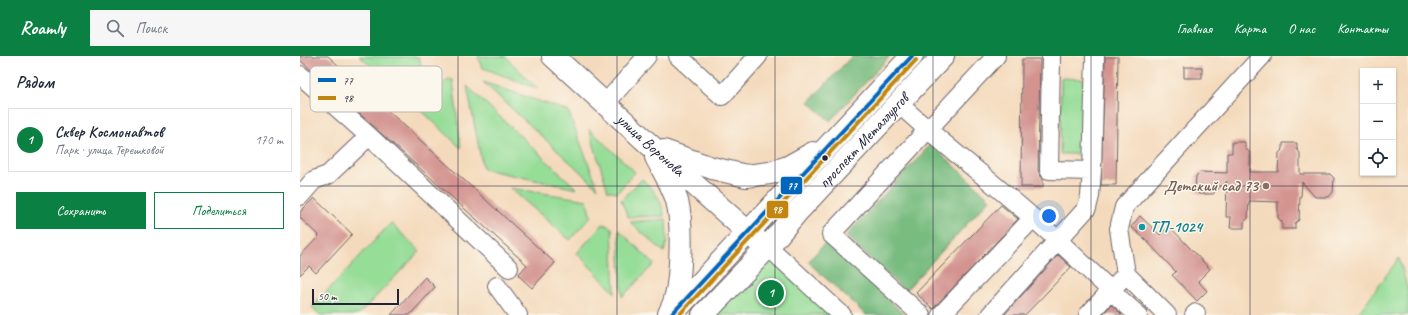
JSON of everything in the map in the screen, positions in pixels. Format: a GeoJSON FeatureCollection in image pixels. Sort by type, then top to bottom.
{"type":"FeatureCollection","features":[{"type":"Feature","properties":{"kind":"main road","name":"улица Воронова"},"geometry":{"type":"LineString","coordinates":[[553,56],[748,233],[767,248]]}},
{"type":"Feature","properties":{"kind":"main road","name":"проспект Металлургов"},"geometry":{"type":"LineString","coordinates":[[670,315],[912,56]]}},
{"type":"Feature","properties":{"kind":"main road","name":"проспект Металлургов"},"geometry":{"type":"LineString","coordinates":[[703,315],[767,248],[797,212],[943,56]]}},
{"type":"Feature","properties":{"kind":"main road"},"geometry":{"type":"LineString","coordinates":[[650,145],[712,168],[746,176],[770,173],[788,167],[809,155],[840,133]]}},
{"type":"Feature","properties":{"kind":"main road"},"geometry":{"type":"LineString","coordinates":[[650,145],[675,194],[678,203],[680,229],[679,272],[675,299],[670,315]]}},
{"type":"Feature","properties":{"kind":"street"},"geometry":{"type":"LineString","coordinates":[[605,104],[647,56]]}},
{"type":"Feature","properties":{"kind":"street"},"geometry":{"type":"LineString","coordinates":[[678,56],[722,96],[758,56]]}},
{"type":"Feature","properties":{"kind":"street"},"geometry":{"type":"LineString","coordinates":[[921,315],[831,234],[996,56]]}},
{"type":"Feature","properties":{"kind":"street"},"geometry":{"type":"LineString","coordinates":[[1051,56],[1049,170],[1092,171]]}},
{"type":"Feature","properties":{"kind":"street"},"geometry":{"type":"LineString","coordinates":[[990,315],[1087,208],[1090,196],[1092,171],[1095,56]]}},
{"type":"Feature","properties":{"kind":"street"},"geometry":{"type":"LineString","coordinates":[[1167,315],[1126,274],[1119,228],[1124,207],[1262,56]]}},
{"type":"Feature","properties":{"kind":"street"},"geometry":{"type":"LineString","coordinates":[[300,75],[310,84]]}},
{"type":"Feature","properties":{"kind":"street"},"geometry":{"type":"LineString","coordinates":[[899,104],[928,131],[1058,240],[1138,315]]}},
{"type":"Feature","properties":{"kind":"street"},"geometry":{"type":"LineString","coordinates":[[342,112],[509,268]]}},
{"type":"Feature","properties":{"kind":"street"},"geometry":{"type":"LineString","coordinates":[[300,196],[314,180],[328,174],[369,136]]}},
{"type":"Feature","properties":{"kind":"street"},"geometry":{"type":"LineString","coordinates":[[941,315],[1033,218]]}},
{"type":"Feature","properties":{"kind":"street"},"geometry":{"type":"LineString","coordinates":[[767,248],[776,254],[842,315]]}},
{"type":"Feature","properties":{"kind":"street"},"geometry":{"type":"LineString","coordinates":[[1088,315],[1126,274]]}},
{"type":"Feature","properties":{"kind":"street"},"geometry":{"type":"LineString","coordinates":[[497,286],[518,315]]}},
{"type":"Feature","properties":{"kind":"green space"},"geometry":{"type":"Polygon","coordinates":[[[359,56],[419,57],[422,66],[371,66],[359,56]]]}},
{"type":"Feature","properties":{"kind":"green space"},"geometry":{"type":"Polygon","coordinates":[[[479,56],[505,56],[538,89],[481,67],[479,56]]]}},
{"type":"Feature","properties":{"kind":"green space"},"geometry":{"type":"Polygon","coordinates":[[[852,56],[890,56],[830,121],[809,102],[852,56]]]}},
{"type":"Feature","properties":{"kind":"green space"},"geometry":{"type":"Polygon","coordinates":[[[1061,78],[1083,79],[1082,154],[1060,154],[1061,78]]]}},
{"type":"Feature","properties":{"kind":"green space"},"geometry":{"type":"Polygon","coordinates":[[[448,79],[453,80],[461,148],[423,112],[442,112],[442,85],[448,79]]]}},
{"type":"Feature","properties":{"kind":"green space"},"geometry":{"type":"Polygon","coordinates":[[[483,82],[568,111],[598,188],[483,82]]]}},
{"type":"Feature","properties":{"kind":"green space"},"geometry":{"type":"Polygon","coordinates":[[[467,86],[577,189],[483,169],[467,86]]]}},
{"type":"Feature","properties":{"kind":"green space"},"geometry":{"type":"Polygon","coordinates":[[[589,129],[635,172],[617,193],[608,191],[589,129]]]}},
{"type":"Feature","properties":{"kind":"green space"},"geometry":{"type":"Polygon","coordinates":[[[931,144],[990,199],[905,291],[846,236],[931,144]]]}},
{"type":"Feature","properties":{"kind":"green space"},"geometry":{"type":"Polygon","coordinates":[[[642,179],[650,186],[660,200],[664,216],[628,217],[621,200],[642,179]]]}},
{"type":"Feature","properties":{"kind":"green space"},"geometry":{"type":"Polygon","coordinates":[[[510,188],[587,200],[591,216],[570,240],[510,188]]]}},
{"type":"Feature","properties":{"kind":"green space"},"geometry":{"type":"Polygon","coordinates":[[[666,219],[667,242],[664,252],[630,222],[666,219]]]}},
{"type":"Feature","properties":{"kind":"green space"},"geometry":{"type":"Polygon","coordinates":[[[391,223],[420,251],[358,315],[320,315],[312,307],[391,223]]]}},
{"type":"Feature","properties":{"kind":"green space"},"geometry":{"type":"Polygon","coordinates":[[[603,224],[612,228],[615,293],[577,253],[603,224]]]}},
{"type":"Feature","properties":{"kind":"green space"},"geometry":{"type":"Polygon","coordinates":[[[619,230],[654,264],[622,297],[619,230]]]}},
{"type":"Feature","properties":{"kind":"green space"},"geometry":{"type":"Polygon","coordinates":[[[826,242],[905,315],[866,315],[808,262],[826,242]]]}},
{"type":"Feature","properties":{"kind":"green space"},"geometry":{"type":"Polygon","coordinates":[[[767,248],[842,315],[703,315],[767,248]]]}},
{"type":"Feature","properties":{"kind":"green space"},"geometry":{"type":"Polygon","coordinates":[[[1399,258],[1408,291],[1408,315],[1357,315],[1399,258]]]}},
{"type":"Feature","properties":{"kind":"building"},"geometry":{"type":"Polygon","coordinates":[[[300,56],[328,56],[339,66],[310,66],[310,69],[300,60],[300,56]]]}},
{"type":"Feature","properties":{"kind":"building"},"geometry":{"type":"Polygon","coordinates":[[[1105,57],[1118,57],[1116,185],[1101,185],[1105,57]]]}},
{"type":"Feature","properties":{"kind":"building"},"geometry":{"type":"Polygon","coordinates":[[[1022,59],[1040,59],[1038,170],[1043,179],[1043,187],[1021,187],[1022,59]]]}},
{"type":"Feature","properties":{"kind":"building"},"geometry":{"type":"Polygon","coordinates":[[[1184,67],[1202,67],[1202,78],[1184,78],[1184,67]]]}},
{"type":"Feature","properties":{"kind":"building"},"geometry":{"type":"Polygon","coordinates":[[[358,112],[389,112],[555,263],[532,288],[518,275],[527,265],[358,112]]]}},
{"type":"Feature","properties":{"kind":"building"},"geometry":{"type":"Polygon","coordinates":[[[1232,142],[1245,142],[1245,148],[1250,153],[1250,172],[1278,172],[1279,153],[1283,149],[1283,143],[1297,143],[1297,149],[1300,153],[1300,174],[1330,174],[1334,178],[1333,192],[1329,197],[1315,197],[1302,182],[1299,220],[1295,223],[1295,229],[1282,229],[1282,222],[1278,218],[1278,202],[1249,201],[1248,218],[1244,222],[1244,228],[1230,228],[1231,217],[1226,217],[1227,181],[1213,194],[1199,194],[1195,190],[1196,176],[1200,172],[1227,173],[1227,153],[1232,153],[1232,142]]]}},
{"type":"Feature","properties":{"kind":"building"},"geometry":{"type":"Polygon","coordinates":[[[314,198],[352,234],[316,273],[309,266],[300,275],[300,256],[319,236],[300,218],[300,212],[314,198]]]}},
{"type":"Feature","properties":{"kind":"building"},"geometry":{"type":"Polygon","coordinates":[[[1001,205],[1018,219],[933,309],[916,293],[1001,205]]]}},
{"type":"Feature","properties":{"kind":"building"},"geometry":{"type":"Polygon","coordinates":[[[1140,216],[1160,235],[1169,226],[1210,269],[1198,281],[1207,291],[1197,301],[1172,275],[1176,272],[1144,238],[1131,227],[1140,216]]]}},
{"type":"Feature","properties":{"kind":"building"},"geometry":{"type":"Polygon","coordinates":[[[1058,255],[1071,267],[1025,315],[1004,315],[1058,255]]]}},
{"type":"Feature","properties":{"kind":"building"},"geometry":{"type":"Polygon","coordinates":[[[425,277],[435,287],[410,315],[391,315],[425,277]]]}},
{"type":"Feature","properties":{"kind":"building"},"geometry":{"type":"Polygon","coordinates":[[[1111,305],[1118,311],[1122,315],[1102,315],[1111,305]]]}},
{"type":"Feature","properties":{"kind":"transit line","name":"77"},"geometry":{"type":"LineString","coordinates":[[671,315],[912,56]]}},
{"type":"Feature","properties":{"kind":"transit line","name":"98"},"geometry":{"type":"LineString","coordinates":[[679,315],[916,60]]}},
{"type":"Feature","properties":{"kind":"place","name":"Детский сад 73"},"geometry":{"type":"Point","coordinates":[1266,186]}},
{"type":"Feature","properties":{"kind":"place","name":"ТП-1024"},"geometry":{"type":"Point","coordinates":[1142,227]}},
{"type":"Feature","properties":{"kind":"place","name":"Сквер Космонавтов"},"geometry":{"type":"Point","coordinates":[771,293]}}]}
